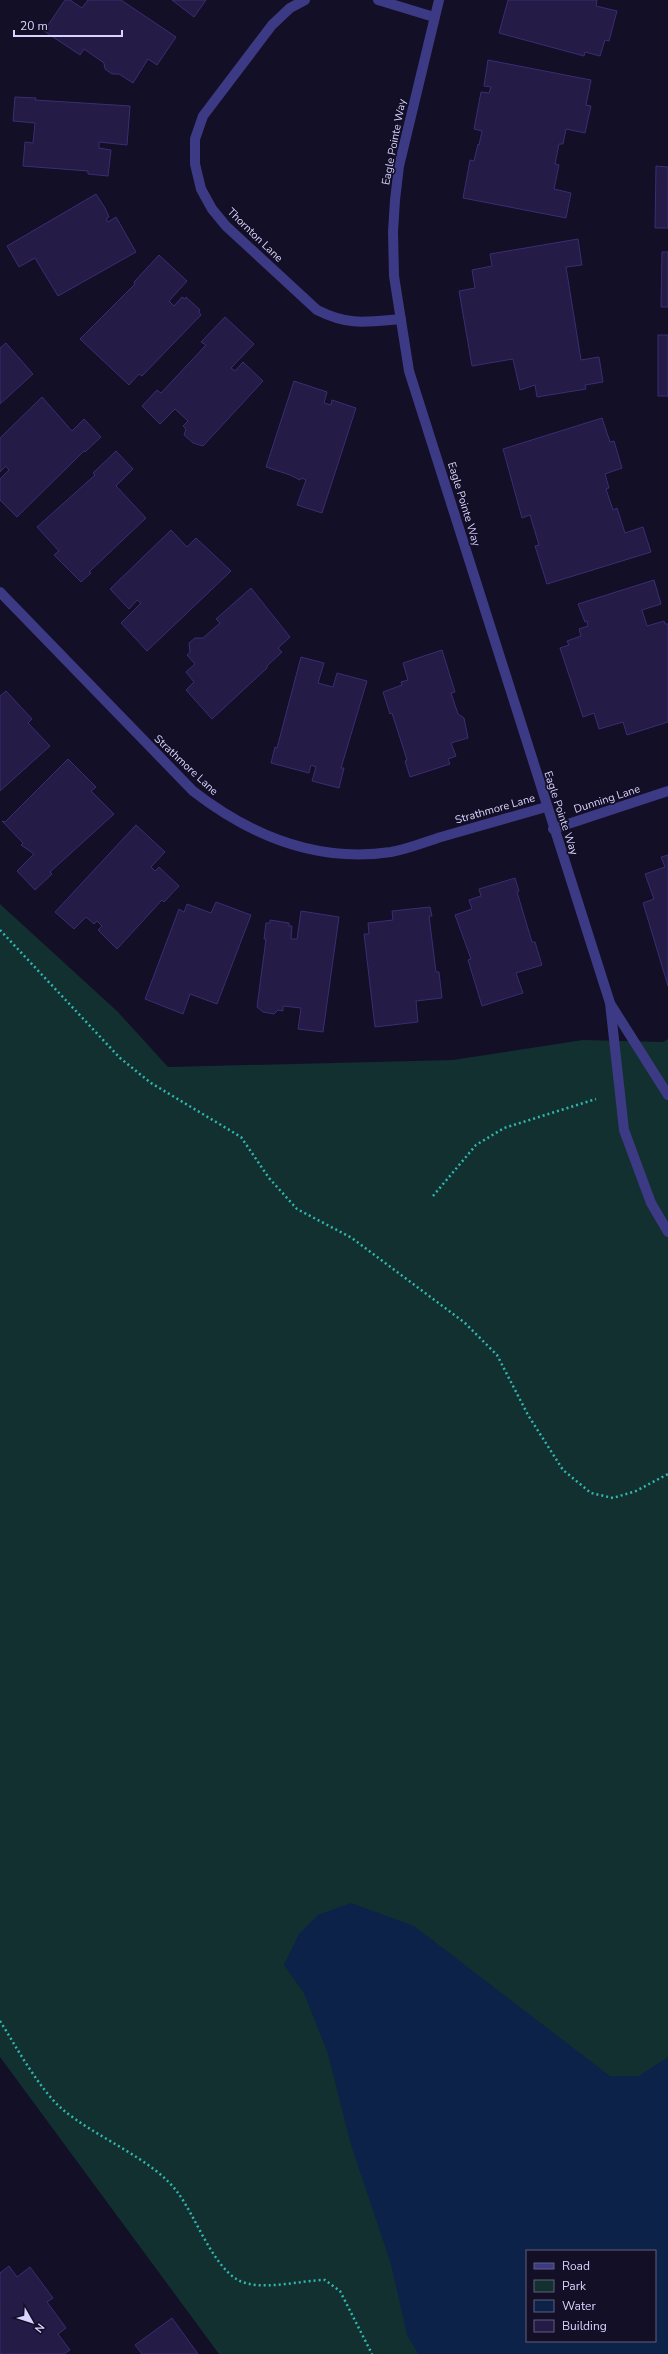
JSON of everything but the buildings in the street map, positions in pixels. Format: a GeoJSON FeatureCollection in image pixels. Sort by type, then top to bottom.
{"type":"FeatureCollection","features":[{"type":"Feature","properties":{"kind":"street","name":"Thornton Lane"},"geometry":{"type":"LineString","coordinates":[[305,0],[290,8],[272,25],[203,116],[195,139],[195,164],[201,189],[212,209],[226,226],[317,310],[335,319],[353,323],[401,319]]}},
{"type":"Feature","properties":{"kind":"street"},"geometry":{"type":"LineString","coordinates":[[378,0],[434,17]]}},
{"type":"Feature","properties":{"kind":"street","name":"Eagle Pointe Way"},"geometry":{"type":"LineString","coordinates":[[439,0],[399,166],[395,200],[393,232],[394,276],[409,371],[546,807],[610,1004],[624,1130],[651,1203],[668,1232]]}},
{"type":"Feature","properties":{"kind":"street","name":"Strathmore Lane"},"geometry":{"type":"LineString","coordinates":[[0,592],[193,791],[223,814],[252,830],[285,843],[320,851],[359,854],[392,852],[546,807]]}},
{"type":"Feature","properties":{"kind":"street","name":"Dunning Lane"},"geometry":{"type":"LineString","coordinates":[[553,829],[668,791]]}},
{"type":"Feature","properties":{"kind":"street","name":"Eagle Pointe Way"},"geometry":{"type":"LineString","coordinates":[[610,1004],[668,1095]]}},
{"type":"Feature","properties":{"kind":"path"},"geometry":{"type":"LineString","coordinates":[[0,930],[120,1058],[151,1083],[241,1137],[269,1178],[297,1210],[352,1238],[465,1323],[497,1355],[528,1415],[563,1470],[591,1493],[613,1498],[636,1491],[668,1474]]}},
{"type":"Feature","properties":{"kind":"path"},"geometry":{"type":"LineString","coordinates":[[433,1196],[476,1145],[504,1128],[577,1103],[620,1093]]}},
{"type":"Feature","properties":{"kind":"path"},"geometry":{"type":"LineString","coordinates":[[0,2021],[31,2071],[60,2107],[86,2126],[157,2172],[178,2192],[222,2264],[239,2280],[264,2286],[325,2280],[340,2292],[372,2354]]}},
{"type":"Feature","properties":{"kind":"green space"},"geometry":{"type":"Polygon","coordinates":[[[0,904],[118,1012],[168,1067],[453,1060],[583,1040],[663,1042],[668,1039],[668,2354],[219,2354],[0,2057],[0,904]]]}},
{"type":"Feature","properties":{"kind":"water"},"geometry":{"type":"Polygon","coordinates":[[[351,1903],[414,1926],[610,2076],[639,2076],[668,2057],[668,2354],[418,2354],[407,2335],[391,2264],[351,2145],[328,2054],[304,1993],[284,1965],[299,1934],[318,1915],[351,1903]]]}}]}
